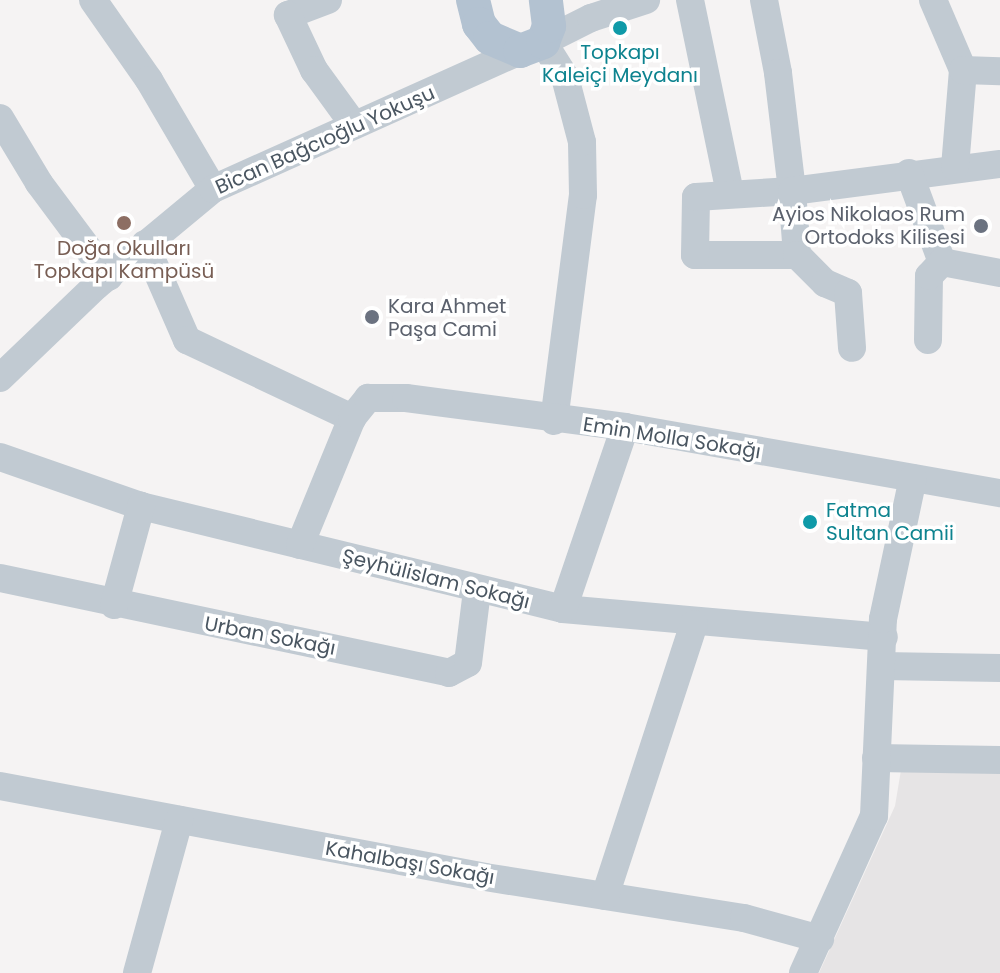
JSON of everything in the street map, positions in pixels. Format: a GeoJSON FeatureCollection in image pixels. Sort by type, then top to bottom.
{"type":"FeatureCollection","features":[{"type":"Feature","properties":{"kind":"main road"},"geometry":{"type":"LineString","coordinates":[[473,0],[479,24],[490,38],[532,46],[549,26],[546,0]]}},
{"type":"Feature","properties":{"kind":"street"},"geometry":{"type":"LineString","coordinates":[[93,0],[149,80],[213,189]]}},
{"type":"Feature","properties":{"kind":"street","name":"Bican Bağcıoğlu Yokuşu"},"geometry":{"type":"LineString","coordinates":[[0,378],[145,244],[213,189],[591,18],[646,0]]}},
{"type":"Feature","properties":{"kind":"street"},"geometry":{"type":"LineString","coordinates":[[690,0],[730,193]]}},
{"type":"Feature","properties":{"kind":"street"},"geometry":{"type":"LineString","coordinates":[[764,0],[792,191],[797,255],[825,283],[848,293],[852,348]]}},
{"type":"Feature","properties":{"kind":"street"},"geometry":{"type":"LineString","coordinates":[[933,0],[963,70],[955,167]]}},
{"type":"Feature","properties":{"kind":"street"},"geometry":{"type":"LineString","coordinates":[[322,2],[288,15],[314,70],[354,125]]}},
{"type":"Feature","properties":{"kind":"street"},"geometry":{"type":"LineString","coordinates":[[532,46],[565,77],[582,155],[583,195],[554,421]]}},
{"type":"Feature","properties":{"kind":"street"},"geometry":{"type":"LineString","coordinates":[[963,70],[1000,71]]}},
{"type":"Feature","properties":{"kind":"street"},"geometry":{"type":"LineString","coordinates":[[0,118],[109,277]]}},
{"type":"Feature","properties":{"kind":"street"},"geometry":{"type":"LineString","coordinates":[[797,255],[695,255],[696,197],[792,191],[955,167],[1000,164]]}},
{"type":"Feature","properties":{"kind":"street"},"geometry":{"type":"LineString","coordinates":[[909,173],[942,262]]}},
{"type":"Feature","properties":{"kind":"street"},"geometry":{"type":"LineString","coordinates":[[145,244],[187,340],[352,418],[300,545]]}},
{"type":"Feature","properties":{"kind":"street"},"geometry":{"type":"LineString","coordinates":[[942,262],[1000,273]]}},
{"type":"Feature","properties":{"kind":"street"},"geometry":{"type":"LineString","coordinates":[[928,340],[929,276],[942,262]]}},
{"type":"Feature","properties":{"kind":"street","name":"Emin Molla Sokağı"},"geometry":{"type":"LineString","coordinates":[[352,418],[368,398],[406,398],[554,421],[625,427],[1000,493]]}},
{"type":"Feature","properties":{"kind":"street"},"geometry":{"type":"LineString","coordinates":[[563,609],[625,427]]}},
{"type":"Feature","properties":{"kind":"street","name":"Şeyhülislam Sokağı"},"geometry":{"type":"LineString","coordinates":[[0,457],[141,506],[477,591],[563,609],[694,624],[884,637]]}},
{"type":"Feature","properties":{"kind":"street"},"geometry":{"type":"LineString","coordinates":[[804,970],[874,816],[883,619],[913,478]]}},
{"type":"Feature","properties":{"kind":"street"},"geometry":{"type":"LineString","coordinates":[[114,605],[141,506]]}},
{"type":"Feature","properties":{"kind":"street","name":"Urban Sokağı"},"geometry":{"type":"LineString","coordinates":[[0,578],[114,605],[449,673],[468,663],[477,591]]}},
{"type":"Feature","properties":{"kind":"street"},"geometry":{"type":"LineString","coordinates":[[605,896],[694,624]]}},
{"type":"Feature","properties":{"kind":"street"},"geometry":{"type":"LineString","coordinates":[[882,666],[1000,668]]}},
{"type":"Feature","properties":{"kind":"street"},"geometry":{"type":"LineString","coordinates":[[876,758],[1000,760]]}},
{"type":"Feature","properties":{"kind":"street","name":"Kahalbaşı Sokağı"},"geometry":{"type":"LineString","coordinates":[[0,786],[605,896],[744,918],[820,939]]}},
{"type":"Feature","properties":{"kind":"street"},"geometry":{"type":"LineString","coordinates":[[137,973],[179,820]]}},
{"type":"Feature","properties":{"kind":"shaded area"},"geometry":{"type":"Polygon","coordinates":[[[902,764],[1000,768],[1000,973],[819,973],[895,806],[902,764]]]}},
{"type":"Feature","properties":{"kind":"place","name":"Topkapı Kaleiçi Meydanı"},"geometry":{"type":"Point","coordinates":[620,28]}},
{"type":"Feature","properties":{"kind":"place","name":"Doğa Okulları Topkapı Kampüsü"},"geometry":{"type":"Point","coordinates":[124,223]}},
{"type":"Feature","properties":{"kind":"place","name":"Ayios Nikolaos Rum Ortodoks Kilisesi"},"geometry":{"type":"Point","coordinates":[981,226]}},
{"type":"Feature","properties":{"kind":"place","name":"Kara Ahmet Paşa Cami"},"geometry":{"type":"Point","coordinates":[372,317]}},
{"type":"Feature","properties":{"kind":"place","name":"Fatma Sultan Camii"},"geometry":{"type":"Point","coordinates":[810,522]}}]}
